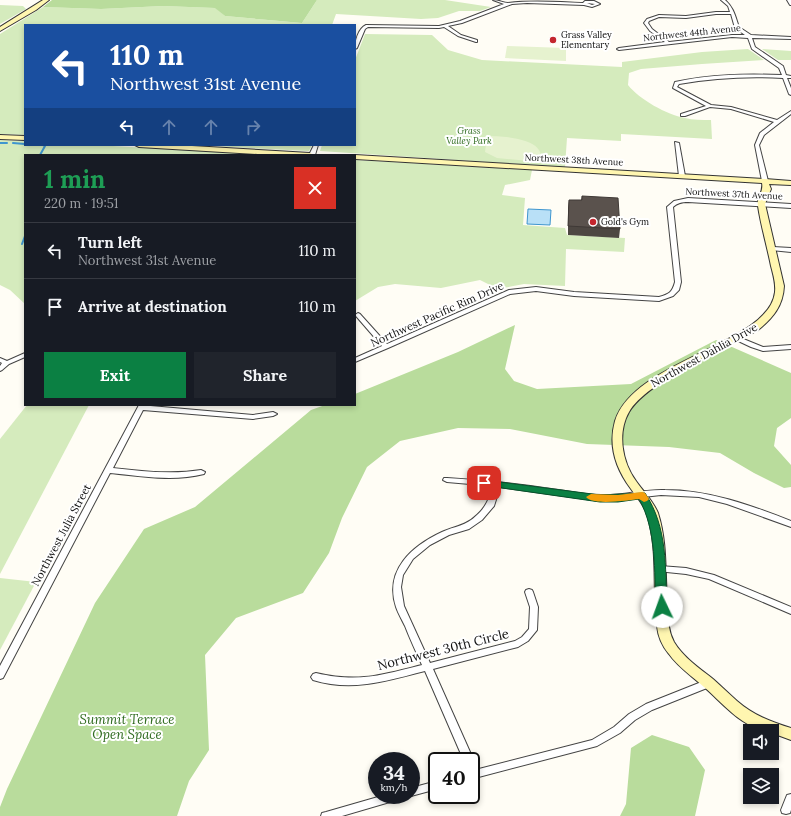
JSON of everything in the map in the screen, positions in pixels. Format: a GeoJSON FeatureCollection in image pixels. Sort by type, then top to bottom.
{"type":"FeatureCollection","features":[{"type":"Feature","properties":{"kind":"street"},"geometry":{"type":"LineString","coordinates":[[0,26],[29,9],[40,0]]}},
{"type":"Feature","properties":{"kind":"street"},"geometry":{"type":"LineString","coordinates":[[0,29],[34,10],[46,0]]}},
{"type":"Feature","properties":{"kind":"street"},"geometry":{"type":"LineString","coordinates":[[495,0],[506,4]]}},
{"type":"Feature","properties":{"kind":"street"},"geometry":{"type":"LineString","coordinates":[[722,0],[730,6],[737,28],[748,36],[754,48],[781,67],[788,77],[791,94]]}},
{"type":"Feature","properties":{"kind":"street"},"geometry":{"type":"LineString","coordinates":[[789,0],[791,4]]}},
{"type":"Feature","properties":{"kind":"street"},"geometry":{"type":"LineString","coordinates":[[356,46],[363,28],[367,26],[420,28],[445,26],[461,22],[506,4],[527,2],[584,4],[592,6],[598,4],[591,1],[584,4]]}},
{"type":"Feature","properties":{"kind":"street"},"geometry":{"type":"LineString","coordinates":[[668,43],[651,30],[646,23],[648,20],[658,16],[686,17],[716,13],[733,13]]}},
{"type":"Feature","properties":{"kind":"street"},"geometry":{"type":"LineString","coordinates":[[445,26],[453,33],[476,41]]}},
{"type":"Feature","properties":{"kind":"street","name":"Northwest 44th Avenue"},"geometry":{"type":"LineString","coordinates":[[619,49],[732,36],[791,38]]}},
{"type":"Feature","properties":{"kind":"street"},"geometry":{"type":"LineString","coordinates":[[778,122],[736,110],[710,106],[680,92],[675,88],[675,85],[686,81],[738,75],[788,77]]}},
{"type":"Feature","properties":{"kind":"street"},"geometry":{"type":"LineString","coordinates":[[683,115],[710,106]]}},
{"type":"Feature","properties":{"kind":"street","name":"Northwest Dahlia Drive"},"geometry":{"type":"LineString","coordinates":[[791,112],[762,134],[757,145],[767,189],[761,204],[780,286],[780,295],[777,305],[766,320],[755,328],[652,383],[635,397],[624,411],[617,431],[617,445],[621,463],[631,483],[642,495],[651,511],[658,535],[662,620],[666,636],[673,650],[687,666],[709,683],[731,704],[749,717],[765,726],[791,734]]}},
{"type":"Feature","properties":{"kind":"street"},"geometry":{"type":"LineString","coordinates":[[0,137],[24,138]]}},
{"type":"Feature","properties":{"kind":"street"},"geometry":{"type":"LineString","coordinates":[[677,143],[682,176]]}},
{"type":"Feature","properties":{"kind":"street"},"geometry":{"type":"LineString","coordinates":[[156,146],[294,154]]}},
{"type":"Feature","properties":{"kind":"street","name":"Northwest 38th Avenue"},"geometry":{"type":"LineString","coordinates":[[356,158],[791,183]]}},
{"type":"Feature","properties":{"kind":"street","name":"Northwest 37th Avenue"},"geometry":{"type":"LineString","coordinates":[[671,295],[676,290],[678,282],[670,207],[677,202],[688,200],[791,206]]}},
{"type":"Feature","properties":{"kind":"street"},"geometry":{"type":"LineString","coordinates":[[772,249],[791,250]]}},
{"type":"Feature","properties":{"kind":"street","name":"Northwest Pacific Rim Drive"},"geometry":{"type":"LineString","coordinates":[[356,360],[496,297],[522,290],[552,290],[574,294],[642,299],[659,299],[671,295]]}},
{"type":"Feature","properties":{"kind":"street"},"geometry":{"type":"LineString","coordinates":[[358,315],[386,347]]}},
{"type":"Feature","properties":{"kind":"street"},"geometry":{"type":"LineString","coordinates":[[736,338],[763,349],[775,349],[791,346]]}},
{"type":"Feature","properties":{"kind":"street"},"geometry":{"type":"LineString","coordinates":[[0,369],[7,363],[24,355]]}},
{"type":"Feature","properties":{"kind":"street"},"geometry":{"type":"LineString","coordinates":[[0,360],[7,363]]}},
{"type":"Feature","properties":{"kind":"street"},"geometry":{"type":"LineString","coordinates":[[141,406],[253,417],[273,414]]}},
{"type":"Feature","properties":{"kind":"street","name":"Northwest Julia Street"},"geometry":{"type":"LineString","coordinates":[[0,675],[141,406]]}},
{"type":"Feature","properties":{"kind":"street"},"geometry":{"type":"LineString","coordinates":[[107,470],[171,476],[188,475],[201,472]]}},
{"type":"Feature","properties":{"kind":"street"},"geometry":{"type":"LineString","coordinates":[[447,480],[497,484],[600,498],[618,498],[662,492],[688,492],[732,501],[791,524]]}},
{"type":"Feature","properties":{"kind":"street"},"geometry":{"type":"LineString","coordinates":[[464,752],[400,606],[397,586],[399,575],[410,557],[427,543],[446,533],[466,527],[479,518],[490,506],[497,484]]}},
{"type":"Feature","properties":{"kind":"street"},"geometry":{"type":"LineString","coordinates":[[660,569],[686,571],[710,577],[791,611]]}},
{"type":"Feature","properties":{"kind":"street","name":"Northwest 30th Circle"},"geometry":{"type":"LineString","coordinates":[[316,677],[336,682],[361,683],[518,644],[533,630],[534,607],[529,592]]}},
{"type":"Feature","properties":{"kind":"street"},"geometry":{"type":"LineString","coordinates":[[480,770],[594,743],[617,730],[632,717],[649,706],[709,683]]}},
{"type":"Feature","properties":{"kind":"street"},"geometry":{"type":"LineString","coordinates":[[786,810],[791,798]]}},
{"type":"Feature","properties":{"kind":"street"},"geometry":{"type":"LineString","coordinates":[[326,816],[368,804]]}},
{"type":"Feature","properties":{"kind":"green space"},"geometry":{"type":"Polygon","coordinates":[[[52,0],[317,0],[302,23],[225,16],[215,8],[163,6],[101,9],[43,7],[52,0]]]}},
{"type":"Feature","properties":{"kind":"green space"},"geometry":{"type":"Polygon","coordinates":[[[317,0],[445,0],[491,7],[480,11],[459,11],[438,18],[421,19],[336,14],[332,24],[24,24],[24,135],[0,134],[0,34],[43,7],[101,9],[163,6],[216,8],[225,16],[302,23],[317,0]]]}},
{"type":"Feature","properties":{"kind":"green space"},"geometry":{"type":"Polygon","coordinates":[[[0,5],[23,6],[26,9],[0,24],[0,5]]]}},
{"type":"Feature","properties":{"kind":"green space","name":"Grass Valley Park"},"geometry":{"type":"Polygon","coordinates":[[[365,34],[432,35],[448,50],[482,60],[622,67],[622,62],[702,52],[748,49],[764,60],[641,69],[629,73],[628,85],[639,96],[654,106],[670,114],[678,116],[691,119],[711,120],[712,139],[621,134],[621,141],[567,138],[565,167],[320,151],[322,146],[356,146],[356,57],[365,34]]]}},
{"type":"Feature","properties":{"kind":"green space"},"geometry":{"type":"Polygon","coordinates":[[[507,46],[566,48],[566,61],[505,58],[507,46]]]}},
{"type":"Feature","properties":{"kind":"green space"},"geometry":{"type":"Polygon","coordinates":[[[762,49],[791,51],[791,60],[778,60],[762,49]]]}},
{"type":"Feature","properties":{"kind":"green space"},"geometry":{"type":"Polygon","coordinates":[[[487,136],[512,138],[531,143],[541,154],[540,162],[497,158],[485,152],[487,136]]]}},
{"type":"Feature","properties":{"kind":"green space"},"geometry":{"type":"Polygon","coordinates":[[[0,140],[24,141],[24,146],[113,146],[255,154],[24,154],[24,303],[10,290],[0,285],[0,140]]]}},
{"type":"Feature","properties":{"kind":"green space"},"geometry":{"type":"Polygon","coordinates":[[[214,146],[312,146],[309,151],[214,146]]]}},
{"type":"Feature","properties":{"kind":"green space"},"geometry":{"type":"Polygon","coordinates":[[[356,160],[532,170],[530,180],[505,185],[502,195],[525,198],[523,225],[565,228],[567,235],[625,238],[624,252],[566,249],[565,286],[524,284],[498,289],[480,280],[441,288],[395,284],[378,287],[356,300],[356,160]]]}},
{"type":"Feature","properties":{"kind":"green space","name":"Summit Terrace Open Space"},"geometry":{"type":"Polygon","coordinates":[[[515,325],[505,369],[514,381],[537,389],[631,384],[716,340],[791,373],[791,418],[777,428],[774,446],[791,465],[791,487],[784,488],[754,473],[720,453],[669,447],[587,444],[510,429],[458,428],[400,441],[367,467],[342,518],[329,553],[303,593],[236,618],[205,655],[209,750],[189,781],[177,816],[0,816],[0,807],[7,789],[95,603],[144,529],[195,507],[311,410],[322,406],[356,406],[356,394],[458,352],[515,325]]]}},
{"type":"Feature","properties":{"kind":"green space"},"geometry":{"type":"Polygon","coordinates":[[[26,406],[88,406],[0,574],[0,439],[26,406]]]}},
{"type":"Feature","properties":{"kind":"green space"},"geometry":{"type":"Polygon","coordinates":[[[0,578],[36,582],[0,650],[0,578]]]}},
{"type":"Feature","properties":{"kind":"green space"},"geometry":{"type":"Polygon","coordinates":[[[652,735],[689,747],[705,770],[695,816],[620,816],[626,804],[631,748],[652,735]]]}},
{"type":"Feature","properties":{"kind":"water"},"geometry":{"type":"Polygon","coordinates":[[[528,209],[551,210],[550,225],[527,224],[528,209]]]}},
{"type":"Feature","properties":{"kind":"building","name":"Gold's Gym"},"geometry":{"type":"Polygon","coordinates":[[[582,196],[618,198],[620,229],[568,226],[569,200],[582,200],[582,196]]]}},
{"type":"Feature","properties":{"kind":"waterway"},"geometry":{"type":"LineString","coordinates":[[0,143],[7,143]]}},
{"type":"Feature","properties":{"kind":"waterway"},"geometry":{"type":"LineString","coordinates":[[13,143],[24,144]]}},
{"type":"Feature","properties":{"kind":"waterway"},"geometry":{"type":"LineString","coordinates":[[41,154],[45,146]]}},
{"type":"Feature","properties":{"kind":"waterway"},"geometry":{"type":"LineString","coordinates":[[22,244],[24,239]]}},
{"type":"Feature","properties":{"kind":"slow traffic"},"geometry":{"type":"LineString","coordinates":[[591,497],[618,498],[642,495],[644,499]]}},
{"type":"Feature","properties":{"kind":"place","name":"Grass Valley Elementary"},"geometry":{"type":"Point","coordinates":[553,40]}},
{"type":"Feature","properties":{"kind":"place","name":"Gold's Gym"},"geometry":{"type":"Point","coordinates":[593,222]}},
{"type":"Feature","properties":{"kind":"route"},"geometry":{"type":"LineString","coordinates":[[484,483],[600,498],[618,498],[642,495],[651,511],[658,535],[662,607]]}}]}
